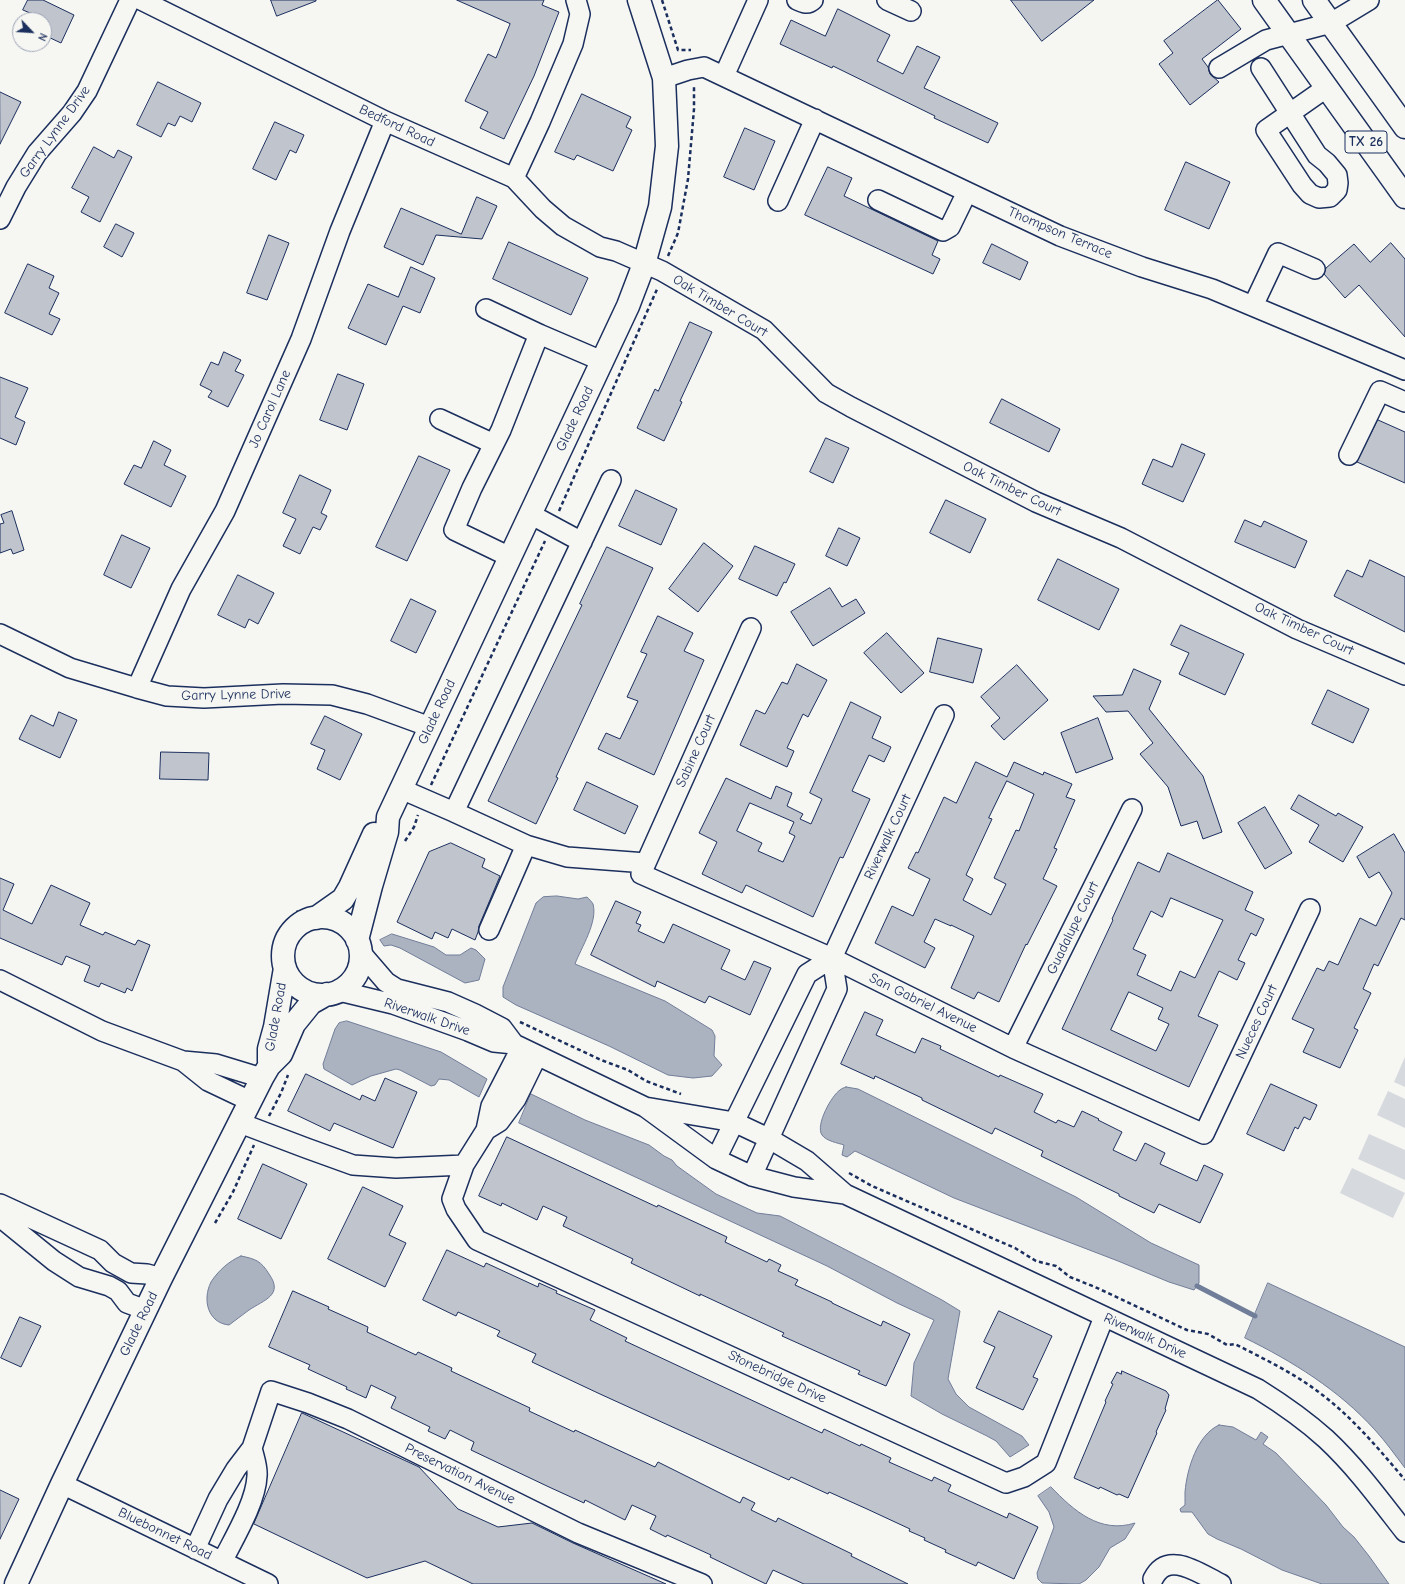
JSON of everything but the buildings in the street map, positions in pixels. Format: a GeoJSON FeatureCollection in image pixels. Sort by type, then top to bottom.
{"type":"FeatureCollection","features":[{"type":"Feature","properties":{"kind":"main road","name":"Glade Road"},"geometry":{"type":"LineString","coordinates":[[16,1584],[62,1484],[161,1278],[250,1101],[273,1072],[294,1024],[311,1003],[344,989],[353,980],[359,970],[359,947],[371,886],[387,832],[388,817],[628,306],[644,264],[660,207],[667,146],[664,78],[639,0]]}},
{"type":"Feature","properties":{"kind":"main road","name":"TX 26"},"geometry":{"type":"LineString","coordinates":[[1264,0],[1405,197]]}},
{"type":"Feature","properties":{"kind":"main road","name":"TX 26"},"geometry":{"type":"LineString","coordinates":[[1314,0],[1402,118]]}},
{"type":"Feature","properties":{"kind":"main road","name":"Glade Road"},"geometry":{"type":"LineString","coordinates":[[310,912],[343,899],[350,887],[377,827],[388,817]]}},
{"type":"Feature","properties":{"kind":"main road","name":"Glade Road"},"geometry":{"type":"LineString","coordinates":[[310,912],[323,917],[336,919],[346,925],[355,934],[359,947]]}},
{"type":"Feature","properties":{"kind":"main road","name":"Glade Road"},"geometry":{"type":"LineString","coordinates":[[273,1072],[269,1049],[275,1027],[280,964],[284,962],[284,949],[288,936],[297,926],[309,919],[310,912]]}},
{"type":"Feature","properties":{"kind":"main road","name":"Glade Road"},"geometry":{"type":"LineString","coordinates":[[280,964],[297,986],[308,993],[320,995],[333,993]]}},
{"type":"Feature","properties":{"kind":"street","name":"Garry Lynne Drive"},"geometry":{"type":"LineString","coordinates":[[0,219],[16,186],[37,153],[72,113],[87,91],[130,0]]}},
{"type":"Feature","properties":{"kind":"street","name":"Bedford Road"},"geometry":{"type":"LineString","coordinates":[[141,0],[385,122],[514,178],[543,209],[563,226],[600,247],[616,251],[644,264]]}},
{"type":"Feature","properties":{"kind":"street"},"geometry":{"type":"LineString","coordinates":[[514,178],[540,122],[573,44],[580,14],[576,0]]}},
{"type":"Feature","properties":{"kind":"street"},"geometry":{"type":"LineString","coordinates":[[724,76],[758,0]]}},
{"type":"Feature","properties":{"kind":"street"},"geometry":{"type":"LineString","coordinates":[[797,0],[804,4],[811,3],[814,0]]}},
{"type":"Feature","properties":{"kind":"street"},"geometry":{"type":"LineString","coordinates":[[887,0],[910,11]]}},
{"type":"Feature","properties":{"kind":"street"},"geometry":{"type":"LineString","coordinates":[[1219,68],[1266,40],[1330,23],[1369,0]]}},
{"type":"Feature","properties":{"kind":"street","name":"Thompson Terrace"},"geometry":{"type":"LineString","coordinates":[[664,78],[704,66],[1060,236],[1142,267],[1212,289],[1405,370]]}},
{"type":"Feature","properties":{"kind":"street"},"geometry":{"type":"LineString","coordinates":[[1261,68],[1290,113],[1326,88]]}},
{"type":"Feature","properties":{"kind":"street"},"geometry":{"type":"LineString","coordinates":[[778,201],[815,119]]}},
{"type":"Feature","properties":{"kind":"street","name":"Jo Carol Lane"},"geometry":{"type":"LineString","coordinates":[[137,688],[182,589],[225,511],[301,339],[340,231],[385,122]]}},
{"type":"Feature","properties":{"kind":"street"},"geometry":{"type":"LineString","coordinates":[[878,200],[943,230],[950,227],[967,192]]}},
{"type":"Feature","properties":{"kind":"street"},"geometry":{"type":"LineString","coordinates":[[1253,306],[1278,252],[1315,269]]}},
{"type":"Feature","properties":{"kind":"street","name":"Oak Timber Court"},"geometry":{"type":"LineString","coordinates":[[644,264],[676,278],[764,330],[826,393],[852,408],[1036,502],[1121,538],[1297,629],[1405,675]]}},
{"type":"Feature","properties":{"kind":"street"},"geometry":{"type":"LineString","coordinates":[[486,309],[602,361]]}},
{"type":"Feature","properties":{"kind":"street"},"geometry":{"type":"LineString","coordinates":[[510,558],[454,530],[472,488],[501,430],[539,334]]}},
{"type":"Feature","properties":{"kind":"street"},"geometry":{"type":"LineString","coordinates":[[1349,455],[1380,391],[1405,402]]}},
{"type":"Feature","properties":{"kind":"street"},"geometry":{"type":"LineString","coordinates":[[440,419],[494,444]]}},
{"type":"Feature","properties":{"kind":"street"},"geometry":{"type":"LineString","coordinates":[[454,812],[611,480]]}},
{"type":"Feature","properties":{"kind":"street"},"geometry":{"type":"LineString","coordinates":[[530,514],[582,542]]}},
{"type":"Feature","properties":{"kind":"street","name":"Sabine Court"},"geometry":{"type":"LineString","coordinates":[[644,868],[751,628]]}},
{"type":"Feature","properties":{"kind":"street","name":"Garry Lynne Drive"},"geometry":{"type":"LineString","coordinates":[[0,634],[70,668],[167,696],[204,698],[283,694],[332,696],[367,704],[430,727]]}},
{"type":"Feature","properties":{"kind":"street","name":"Riverwalk Court"},"geometry":{"type":"LineString","coordinates":[[832,958],[944,715]]}},
{"type":"Feature","properties":{"kind":"street","name":"San Gabriel Avenue"},"geometry":{"type":"LineString","coordinates":[[401,789],[542,851],[567,857],[644,868],[832,958],[1013,1048],[1204,1134]]}},
{"type":"Feature","properties":{"kind":"street","name":"Guadalupe Court"},"geometry":{"type":"LineString","coordinates":[[1013,1048],[1132,809]]}},
{"type":"Feature","properties":{"kind":"street"},"geometry":{"type":"LineString","coordinates":[[488,930],[526,845]]}},
{"type":"Feature","properties":{"kind":"street","name":"Nueces Court"},"geometry":{"type":"LineString","coordinates":[[1204,1134],[1310,909]]}},
{"type":"Feature","properties":{"kind":"street","name":"Riverwalk Drive"},"geometry":{"type":"LineString","coordinates":[[359,947],[386,982],[397,988],[448,1002],[475,1014],[502,1028],[524,1049]]}},
{"type":"Feature","properties":{"kind":"street"},"geometry":{"type":"LineString","coordinates":[[716,1160],[807,974],[832,958],[837,989],[752,1176]]}},
{"type":"Feature","properties":{"kind":"street"},"geometry":{"type":"LineString","coordinates":[[0,980],[102,1031],[183,1060],[273,1072]]}},
{"type":"Feature","properties":{"kind":"street","name":"Riverwalk Drive"},"geometry":{"type":"LineString","coordinates":[[333,993],[393,1004],[494,1042],[524,1049],[645,1107],[716,1160],[752,1176],[794,1186],[845,1194]]}},
{"type":"Feature","properties":{"kind":"street","name":"Stonebridge Drive"},"geometry":{"type":"LineString","coordinates":[[524,1049],[491,1106],[486,1130],[464,1165],[452,1199],[456,1209],[477,1240],[1006,1483],[1024,1477],[1046,1463],[1104,1317]]}},
{"type":"Feature","properties":{"kind":"street"},"geometry":{"type":"LineString","coordinates":[[183,1060],[208,1081],[250,1101]]}},
{"type":"Feature","properties":{"kind":"street","name":"Riverwalk Drive"},"geometry":{"type":"LineString","coordinates":[[645,1107],[734,1122],[768,1138],[807,1161],[845,1194],[1258,1389],[1283,1404],[1327,1440],[1349,1462],[1405,1532]]}},
{"type":"Feature","properties":{"kind":"street"},"geometry":{"type":"LineString","coordinates":[[240,1123],[353,1165],[396,1168],[464,1165]]}},
{"type":"Feature","properties":{"kind":"street"},"geometry":{"type":"LineString","coordinates":[[1,1211],[100,1250],[113,1263],[131,1273],[147,1274],[161,1278]]}},
{"type":"Feature","properties":{"kind":"street"},"geometry":{"type":"LineString","coordinates":[[1,1211],[54,1261],[79,1277],[110,1286],[118,1291],[127,1303],[146,1310]]}},
{"type":"Feature","properties":{"kind":"street"},"geometry":{"type":"LineString","coordinates":[[118,1291],[131,1273]]}},
{"type":"Feature","properties":{"kind":"street","name":"Preservation Avenue"},"geometry":{"type":"LineString","coordinates":[[195,1549],[218,1499],[236,1469],[252,1448],[271,1391],[308,1403],[348,1419],[578,1533],[702,1584]]}},
{"type":"Feature","properties":{"kind":"street"},"geometry":{"type":"LineString","coordinates":[[222,1562],[249,1508],[258,1475],[252,1448]]}},
{"type":"Feature","properties":{"kind":"street","name":"Bluebonnet Road"},"geometry":{"type":"LineString","coordinates":[[62,1484],[268,1584]]}},
{"type":"Feature","properties":{"kind":"street"},"geometry":{"type":"LineString","coordinates":[[1153,1579],[1156,1572],[1162,1567],[1176,1564],[1221,1584]]}},
{"type":"Feature","properties":{"kind":"path"},"geometry":{"type":"LineString","coordinates":[[280,964],[275,948],[279,931],[286,921],[310,912]]}},
{"type":"Feature","properties":{"kind":"path"},"geometry":{"type":"LineString","coordinates":[[518,1021],[600,1060],[628,1070],[646,1081],[688,1097]]}},
{"type":"Feature","properties":{"kind":"path"},"geometry":{"type":"LineString","coordinates":[[215,1223],[233,1192],[261,1131],[281,1093],[273,1072]]}},
{"type":"Feature","properties":{"kind":"path"},"geometry":{"type":"LineString","coordinates":[[844,1170],[872,1186],[1015,1248],[1036,1262],[1056,1266],[1070,1277],[1095,1287],[1187,1330],[1208,1334],[1227,1345],[1235,1344],[1282,1368],[1320,1393],[1352,1422],[1383,1454],[1405,1480]]}},
{"type":"Feature","properties":{"kind":"shaded area"},"geometry":{"type":"Polygon","coordinates":[[[557,896],[578,899],[587,897],[593,904],[594,911],[591,927],[575,964],[665,1001],[712,1030],[715,1036],[714,1056],[722,1065],[712,1076],[693,1078],[668,1075],[609,1046],[516,1005],[503,997],[503,987],[536,903],[543,897],[557,896]]]}},
{"type":"Feature","properties":{"kind":"shaded area"},"geometry":{"type":"Polygon","coordinates":[[[392,934],[434,947],[446,955],[460,955],[471,948],[476,950],[485,959],[479,980],[465,983],[400,948],[391,945],[384,946],[380,940],[392,934]]]}},
{"type":"Feature","properties":{"kind":"shaded area"},"geometry":{"type":"Polygon","coordinates":[[[347,1021],[441,1052],[487,1079],[479,1097],[449,1080],[439,1079],[435,1085],[431,1086],[396,1069],[371,1076],[352,1085],[324,1069],[323,1064],[335,1029],[339,1023],[347,1021]]]}},
{"type":"Feature","properties":{"kind":"shaded area"},"geometry":{"type":"Polygon","coordinates":[[[1405,1057],[1405,1087],[1394,1082],[1405,1057]]]}},
{"type":"Feature","properties":{"kind":"shaded area"},"geometry":{"type":"Polygon","coordinates":[[[846,1087],[858,1089],[1076,1197],[1151,1243],[1199,1265],[1199,1283],[1194,1290],[1169,1282],[954,1198],[855,1151],[847,1157],[842,1155],[844,1145],[826,1139],[820,1130],[825,1111],[829,1104],[841,1089],[846,1087]]]}},
{"type":"Feature","properties":{"kind":"shaded area"},"geometry":{"type":"Polygon","coordinates":[[[1388,1091],[1405,1099],[1405,1128],[1377,1115],[1388,1091]]]}},
{"type":"Feature","properties":{"kind":"shaded area"},"geometry":{"type":"Polygon","coordinates":[[[531,1094],[585,1120],[649,1145],[672,1160],[677,1166],[716,1194],[757,1213],[780,1216],[893,1274],[960,1311],[948,1379],[956,1394],[969,1407],[1022,1436],[1029,1445],[1010,1457],[996,1441],[942,1414],[911,1396],[914,1363],[934,1320],[897,1303],[827,1266],[519,1123],[531,1094]]]}},
{"type":"Feature","properties":{"kind":"shaded area"},"geometry":{"type":"Polygon","coordinates":[[[1369,1134],[1405,1150],[1405,1180],[1358,1159],[1369,1134]]]}},
{"type":"Feature","properties":{"kind":"shaded area"},"geometry":{"type":"Polygon","coordinates":[[[1352,1168],[1405,1193],[1393,1218],[1340,1193],[1352,1168]]]}},
{"type":"Feature","properties":{"kind":"shaded area"},"geometry":{"type":"Polygon","coordinates":[[[241,1256],[251,1258],[261,1263],[273,1281],[274,1287],[273,1292],[266,1300],[249,1310],[229,1325],[216,1320],[209,1310],[207,1303],[208,1289],[211,1282],[224,1267],[241,1256]]]}},
{"type":"Feature","properties":{"kind":"shaded area"},"geometry":{"type":"Polygon","coordinates":[[[1268,1283],[1405,1347],[1405,1468],[1375,1430],[1330,1389],[1280,1356],[1245,1338],[1268,1283]]]}},
{"type":"Feature","properties":{"kind":"shaded area"},"geometry":{"type":"Polygon","coordinates":[[[1219,1425],[1233,1427],[1256,1440],[1261,1432],[1268,1437],[1263,1444],[1276,1453],[1326,1505],[1343,1527],[1354,1537],[1389,1584],[1322,1584],[1282,1570],[1241,1549],[1217,1539],[1208,1534],[1192,1512],[1181,1512],[1180,1509],[1185,1505],[1186,1483],[1194,1454],[1205,1436],[1219,1425]]]}},
{"type":"Feature","properties":{"kind":"shaded area"},"geometry":{"type":"Polygon","coordinates":[[[1051,1487],[1078,1512],[1099,1523],[1122,1526],[1135,1523],[1125,1539],[1110,1548],[1099,1567],[1086,1580],[1079,1584],[1042,1583],[1038,1579],[1037,1573],[1054,1527],[1049,1512],[1038,1496],[1051,1487]]]}},
{"type":"Feature","properties":{"kind":"waterway"},"geometry":{"type":"LineString","coordinates":[[1197,1286],[1255,1316]]}}]}
